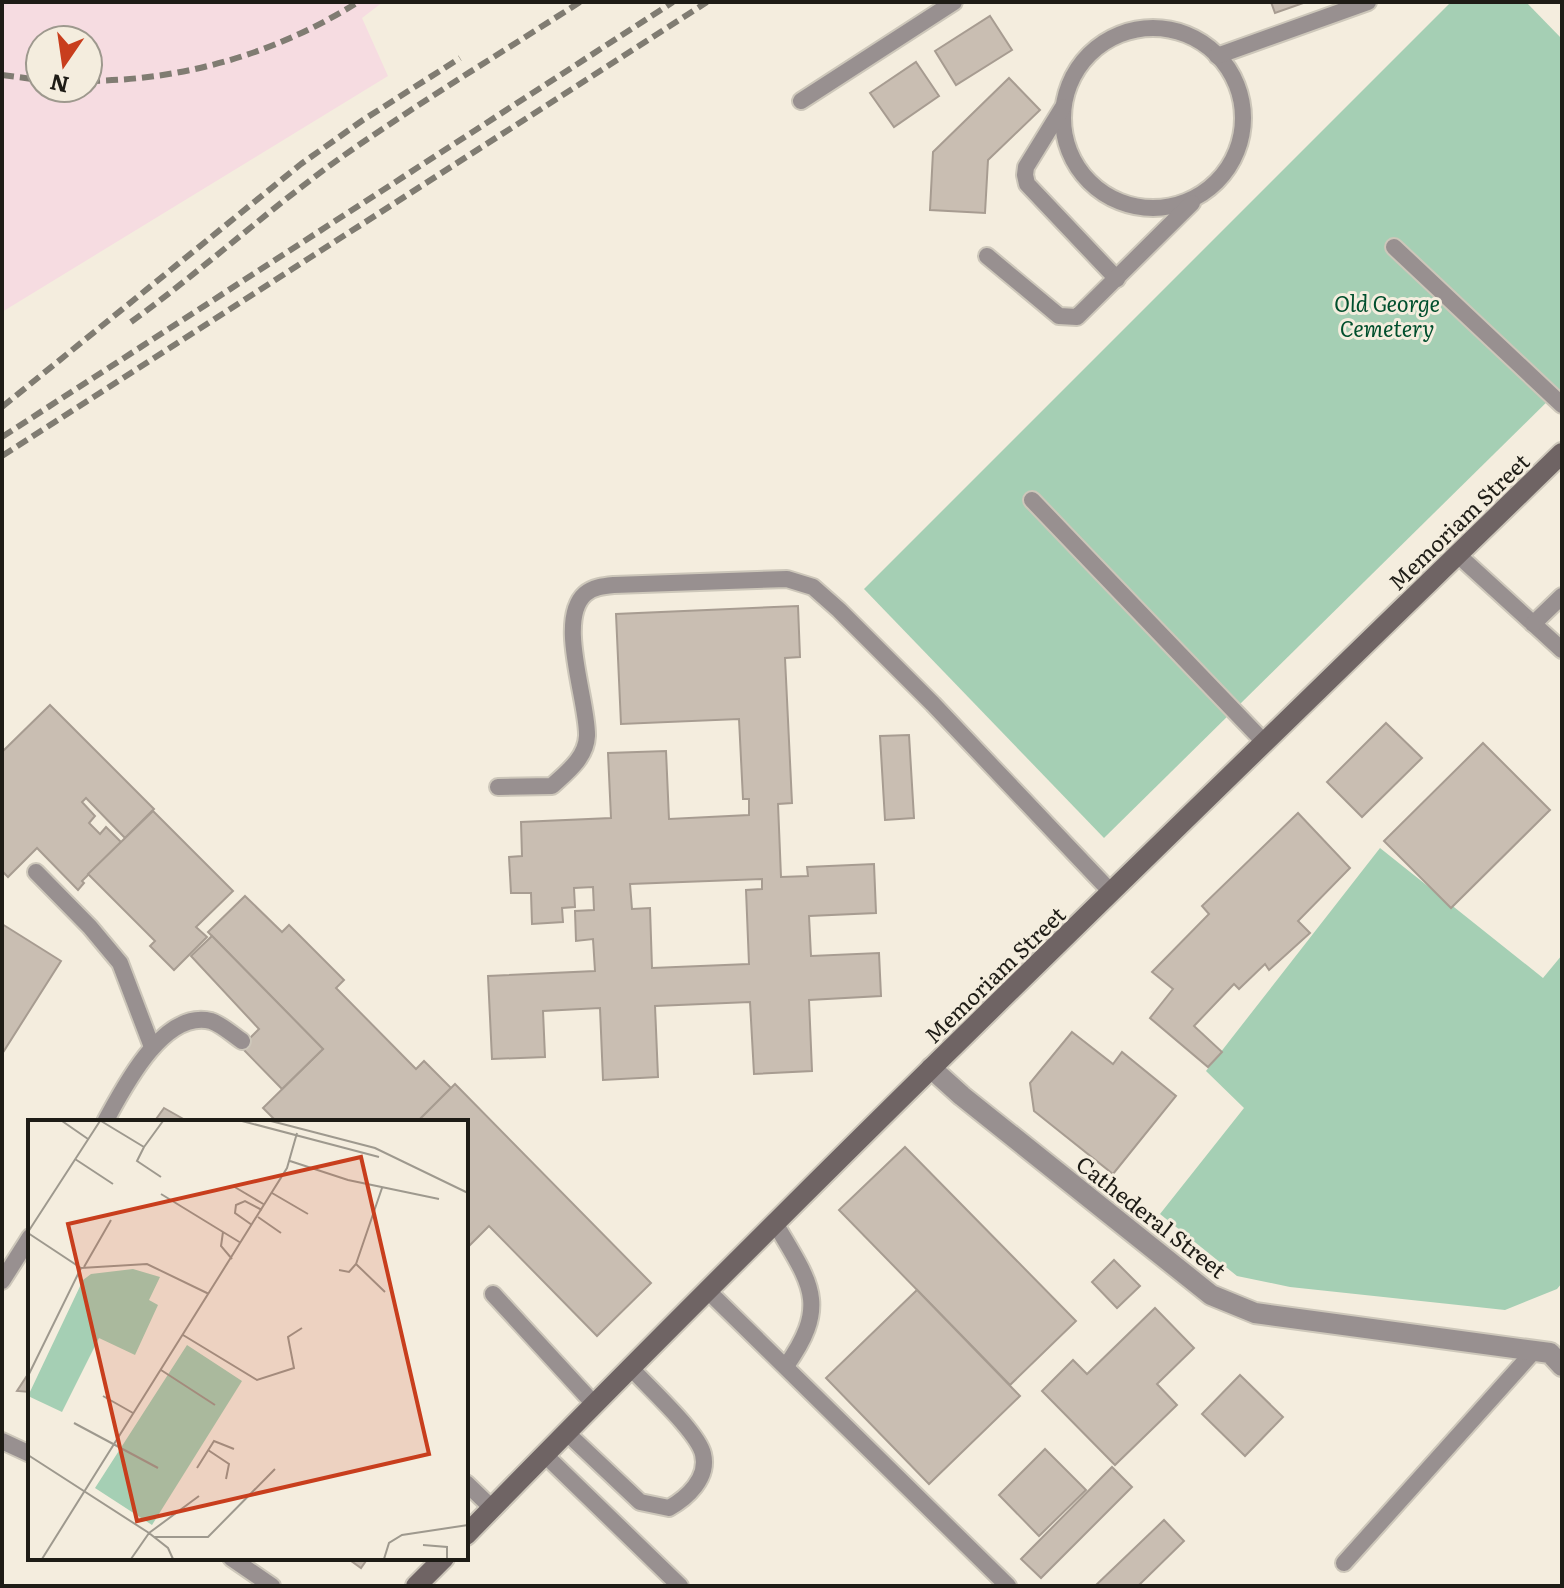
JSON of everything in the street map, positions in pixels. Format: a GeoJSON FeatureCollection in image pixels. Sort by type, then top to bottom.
{"type":"FeatureCollection","features":[{"type":"Feature","properties":{"kind":"street","name":"Memoriam Street"},"geometry":{"type":"LineString","coordinates":[[468,1533],[931,1068],[1562,453]]}},
{"type":"Feature","properties":{"kind":"street","name":"Cathederal Street"},"geometry":{"type":"LineString","coordinates":[[931,1068],[1211,1295],[1255,1313],[1552,1352]]}},
{"type":"Feature","properties":{"kind":"street"},"geometry":{"type":"LineString","coordinates":[[416,1586],[442,1560]]}},
{"type":"Feature","properties":{"kind":"lane"},"geometry":{"type":"LineString","coordinates":[[801,101],[954,2]]}},
{"type":"Feature","properties":{"kind":"lane"},"geometry":{"type":"LineString","coordinates":[[1217,56],[1368,2]]}},
{"type":"Feature","properties":{"kind":"lane"},"geometry":{"type":"LineString","coordinates":[[987,256],[1059,316],[1077,317],[1229,167],[1238,150],[1243,130],[1239,90],[1230,71],[1202,43],[1184,34],[1144,29],[1124,33],[1106,41],[1083,62],[1068,87],[1063,107],[1067,147],[1088,181],[1122,203],[1142,208],[1162,208],[1182,204],[1200,195]]}},
{"type":"Feature","properties":{"kind":"lane"},"geometry":{"type":"LineString","coordinates":[[1063,107],[1026,167],[1027,184],[1117,279]]}},
{"type":"Feature","properties":{"kind":"lane"},"geometry":{"type":"LineString","coordinates":[[1394,247],[1562,405]]}},
{"type":"Feature","properties":{"kind":"lane"},"geometry":{"type":"LineString","coordinates":[[1032,500],[1264,742]]}},
{"type":"Feature","properties":{"kind":"lane"},"geometry":{"type":"LineString","coordinates":[[1458,555],[1562,650]]}},
{"type":"Feature","properties":{"kind":"lane"},"geometry":{"type":"LineString","coordinates":[[498,787],[552,786],[580,759],[587,737],[574,619],[576,605],[586,593],[614,585],[787,579],[813,587],[825,596],[933,704],[1112,893]]}},
{"type":"Feature","properties":{"kind":"lane"},"geometry":{"type":"LineString","coordinates":[[1533,624],[1562,596]]}},
{"type":"Feature","properties":{"kind":"lane"},"geometry":{"type":"LineString","coordinates":[[36,872],[120,963],[152,1047]]}},
{"type":"Feature","properties":{"kind":"lane"},"geometry":{"type":"LineString","coordinates":[[106,1120],[130,1076],[152,1047],[181,1024],[197,1020],[213,1022],[242,1041]]}},
{"type":"Feature","properties":{"kind":"lane"},"geometry":{"type":"LineString","coordinates":[[775,1223],[805,1275],[813,1299],[808,1329],[786,1366]]}},
{"type":"Feature","properties":{"kind":"lane"},"geometry":{"type":"LineString","coordinates":[[2,1281],[28,1240]]}},
{"type":"Feature","properties":{"kind":"lane"},"geometry":{"type":"LineString","coordinates":[[708,1291],[1008,1586]]}},
{"type":"Feature","properties":{"kind":"lane"},"geometry":{"type":"LineString","coordinates":[[493,1294],[594,1404]]}},
{"type":"Feature","properties":{"kind":"lane"},"geometry":{"type":"LineString","coordinates":[[1344,1563],[1552,1352]]}},
{"type":"Feature","properties":{"kind":"lane"},"geometry":{"type":"LineString","coordinates":[[566,1432],[640,1502],[669,1508],[692,1492],[701,1476],[704,1461],[702,1450],[631,1368]]}},
{"type":"Feature","properties":{"kind":"lane"},"geometry":{"type":"LineString","coordinates":[[2,1441],[28,1453]]}},
{"type":"Feature","properties":{"kind":"lane"},"geometry":{"type":"LineString","coordinates":[[544,1454],[680,1586]]}},
{"type":"Feature","properties":{"kind":"lane"},"geometry":{"type":"LineString","coordinates":[[468,1485],[492,1508]]}},
{"type":"Feature","properties":{"kind":"lane"},"geometry":{"type":"LineString","coordinates":[[234,1560],[272,1586]]}},
{"type":"Feature","properties":{"kind":"shaded area"},"geometry":{"type":"Polygon","coordinates":[[[2,2],[383,2],[362,18],[388,76],[2,312],[2,2]]]}},
{"type":"Feature","properties":{"kind":"green space","name":"Old George Cemetery"},"geometry":{"type":"Polygon","coordinates":[[[1451,2],[1526,2],[1562,39],[1562,387],[1104,838],[864,589],[1451,2]]]}},
{"type":"Feature","properties":{"kind":"green space"},"geometry":{"type":"Polygon","coordinates":[[[1380,848],[1543,978],[1562,955],[1562,1283],[1557,1289],[1505,1310],[1290,1287],[1237,1276],[1160,1214],[1244,1108],[1206,1071],[1380,848]]]}},
{"type":"Feature","properties":{"kind":"building"},"geometry":{"type":"Polygon","coordinates":[[[1271,2],[1306,2],[1275,13],[1271,2]]]}},
{"type":"Feature","properties":{"kind":"building"},"geometry":{"type":"Polygon","coordinates":[[[990,16],[1012,50],[956,85],[935,51],[990,16]]]}},
{"type":"Feature","properties":{"kind":"building"},"geometry":{"type":"Polygon","coordinates":[[[916,62],[939,96],[894,127],[870,93],[916,62]]]}},
{"type":"Feature","properties":{"kind":"building"},"geometry":{"type":"Polygon","coordinates":[[[1009,78],[1040,110],[988,160],[985,213],[930,210],[933,152],[1009,78]]]}},
{"type":"Feature","properties":{"kind":"building"},"geometry":{"type":"Polygon","coordinates":[[[798,606],[800,657],[785,658],[792,803],[778,804],[781,877],[808,876],[807,867],[874,864],[876,913],[809,916],[811,956],[879,953],[881,996],[809,1000],[812,1071],[754,1074],[750,1002],[655,1006],[658,1077],[603,1080],[600,1008],[543,1011],[545,1057],[492,1059],[488,976],[595,971],[593,939],[576,941],[575,911],[594,910],[593,887],[574,888],[575,907],[562,908],[563,922],[532,924],[531,893],[511,893],[509,857],[522,856],[521,822],[611,818],[608,753],[666,751],[669,819],[749,815],[749,799],[743,799],[739,719],[621,724],[616,614],[798,606]],[[762,879],[630,884],[632,909],[650,908],[652,968],[749,964],[746,890],[762,889],[762,879]]]}},
{"type":"Feature","properties":{"kind":"building"},"geometry":{"type":"Polygon","coordinates":[[[50,705],[154,809],[125,838],[86,798],[82,802],[95,816],[89,823],[100,834],[106,827],[121,842],[82,881],[84,883],[78,890],[37,848],[8,877],[2,871],[2,752],[50,705]]]}},
{"type":"Feature","properties":{"kind":"building"},"geometry":{"type":"Polygon","coordinates":[[[1386,723],[1422,758],[1362,817],[1327,782],[1386,723]]]}},
{"type":"Feature","properties":{"kind":"building"},"geometry":{"type":"Polygon","coordinates":[[[909,735],[914,818],[885,820],[880,736],[909,735]]]}},
{"type":"Feature","properties":{"kind":"building"},"geometry":{"type":"Polygon","coordinates":[[[1483,743],[1550,810],[1451,908],[1384,841],[1483,743]]]}},
{"type":"Feature","properties":{"kind":"building"},"geometry":{"type":"Polygon","coordinates":[[[153,811],[233,891],[196,927],[207,937],[174,970],[150,946],[155,941],[88,874],[153,811]]]}},
{"type":"Feature","properties":{"kind":"building"},"geometry":{"type":"Polygon","coordinates":[[[1298,813],[1350,868],[1298,921],[1310,933],[1269,970],[1265,964],[1239,989],[1234,984],[1194,1026],[1222,1052],[1208,1067],[1150,1018],[1173,989],[1152,972],[1209,914],[1202,906],[1298,813]]]}},
{"type":"Feature","properties":{"kind":"building"},"geometry":{"type":"Polygon","coordinates":[[[245,896],[282,932],[289,925],[344,980],[336,988],[416,1069],[424,1061],[451,1088],[419,1120],[275,1120],[263,1108],[323,1049],[208,932],[245,896]]]}},
{"type":"Feature","properties":{"kind":"building"},"geometry":{"type":"Polygon","coordinates":[[[2,924],[61,961],[2,1054],[2,924]]]}},
{"type":"Feature","properties":{"kind":"building"},"geometry":{"type":"Polygon","coordinates":[[[212,936],[323,1049],[282,1089],[241,1047],[259,1029],[191,956],[212,936]]]}},
{"type":"Feature","properties":{"kind":"building"},"geometry":{"type":"Polygon","coordinates":[[[1072,1032],[1113,1064],[1122,1052],[1176,1096],[1113,1174],[1034,1111],[1030,1083],[1072,1032]]]}},
{"type":"Feature","properties":{"kind":"building"},"geometry":{"type":"Polygon","coordinates":[[[455,1084],[651,1283],[597,1336],[489,1226],[468,1247],[468,1120],[419,1120],[455,1084]]]}},
{"type":"Feature","properties":{"kind":"building"},"geometry":{"type":"Polygon","coordinates":[[[164,1108],[185,1120],[155,1120],[164,1108]]]}},
{"type":"Feature","properties":{"kind":"building"},"geometry":{"type":"Polygon","coordinates":[[[905,1147],[1076,1321],[1010,1385],[839,1210],[905,1147]]]}},
{"type":"Feature","properties":{"kind":"building"},"geometry":{"type":"Polygon","coordinates":[[[1114,1260],[1140,1286],[1117,1308],[1092,1282],[1114,1260]]]}},
{"type":"Feature","properties":{"kind":"building"},"geometry":{"type":"Polygon","coordinates":[[[917,1290],[1020,1396],[929,1484],[826,1378],[917,1290]]]}},
{"type":"Feature","properties":{"kind":"building"},"geometry":{"type":"Polygon","coordinates":[[[1155,1308],[1194,1348],[1157,1384],[1177,1405],[1115,1465],[1042,1391],[1073,1360],[1087,1374],[1155,1308]]]}},
{"type":"Feature","properties":{"kind":"building"},"geometry":{"type":"Polygon","coordinates":[[[28,1374],[28,1392],[17,1391],[28,1374]]]}},
{"type":"Feature","properties":{"kind":"building"},"geometry":{"type":"Polygon","coordinates":[[[1240,1375],[1283,1417],[1245,1456],[1202,1414],[1240,1375]]]}},
{"type":"Feature","properties":{"kind":"building"},"geometry":{"type":"Polygon","coordinates":[[[1045,1449],[1086,1490],[1039,1536],[999,1495],[1045,1449]]]}},
{"type":"Feature","properties":{"kind":"building"},"geometry":{"type":"Polygon","coordinates":[[[1112,1467],[1132,1487],[1041,1578],[1021,1559],[1112,1467]]]}},
{"type":"Feature","properties":{"kind":"building"},"geometry":{"type":"Polygon","coordinates":[[[1164,1520],[1184,1541],[1138,1586],[1095,1586],[1164,1520]]]}},
{"type":"Feature","properties":{"kind":"building"},"geometry":{"type":"Polygon","coordinates":[[[350,1560],[367,1560],[361,1568],[350,1560]]]}},
{"type":"Feature","properties":{"kind":"railway"},"geometry":{"type":"LineString","coordinates":[[131,322],[343,156],[580,2]]}},
{"type":"Feature","properties":{"kind":"railway"},"geometry":{"type":"LineString","coordinates":[[2,437],[673,2]]}},
{"type":"Feature","properties":{"kind":"railway"},"geometry":{"type":"LineString","coordinates":[[2,456],[707,2]]}},
{"type":"Feature","properties":{"kind":"railway"},"geometry":{"type":"LineString","coordinates":[[104,80],[159,76],[227,61],[293,37],[355,4]]}},
{"type":"Feature","properties":{"kind":"railway"},"geometry":{"type":"LineString","coordinates":[[2,407],[301,164],[460,58]]}},
{"type":"Feature","properties":{"kind":"railway"},"geometry":{"type":"LineString","coordinates":[[2,75],[24,78]]}}]}
